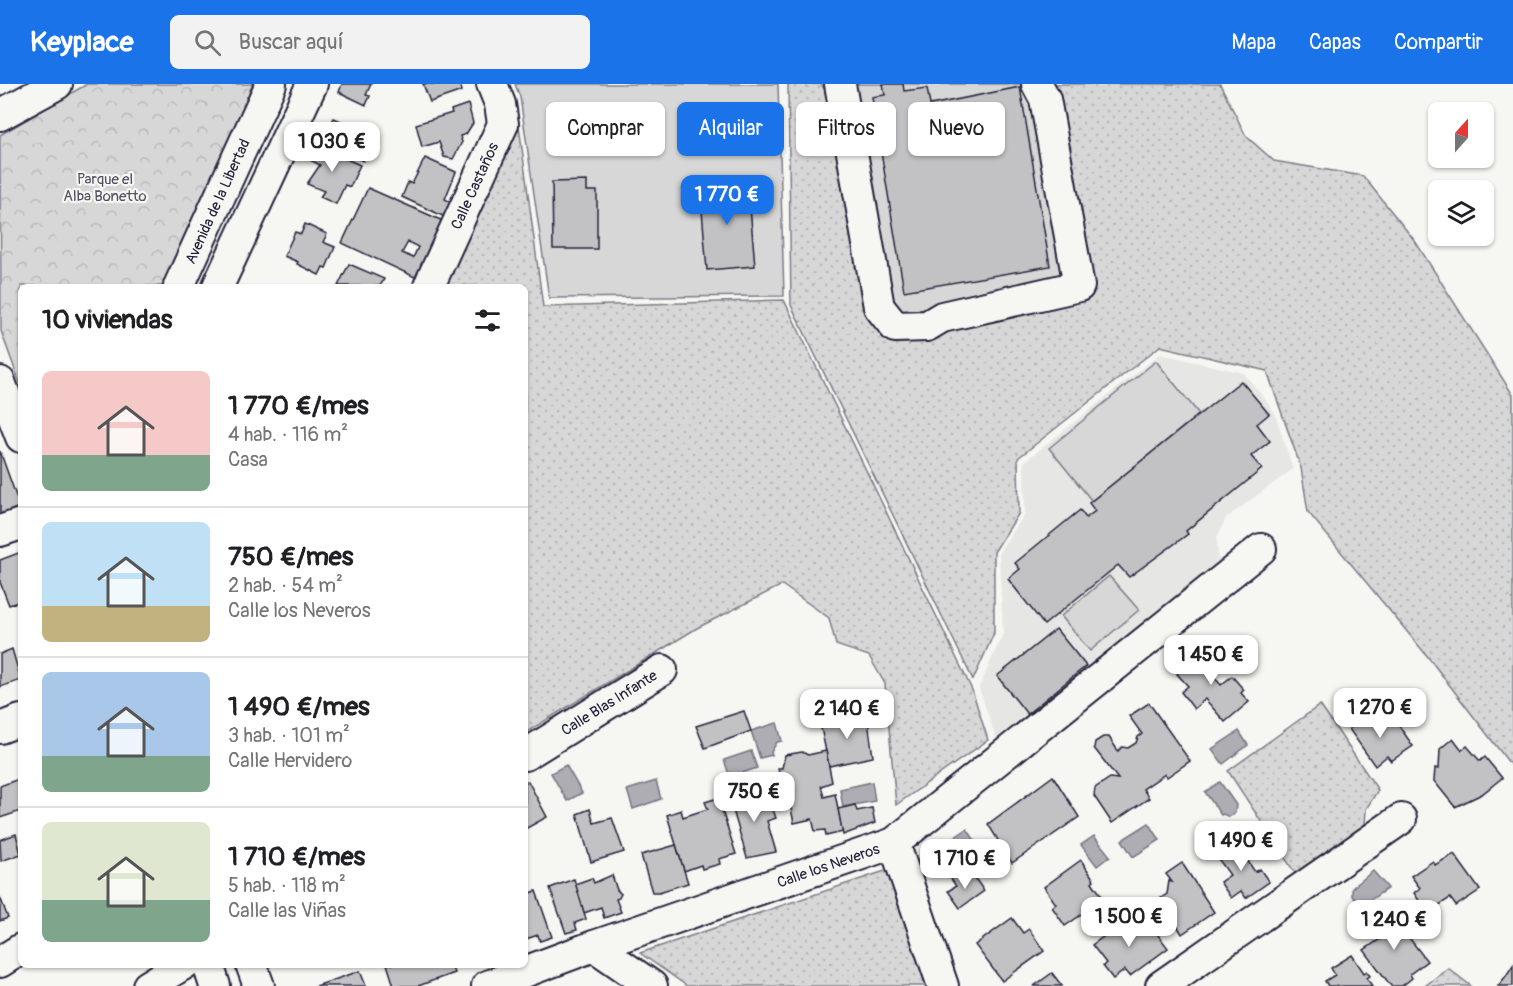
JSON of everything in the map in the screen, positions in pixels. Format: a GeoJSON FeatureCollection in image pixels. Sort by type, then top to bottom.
{"type":"FeatureCollection","features":[{"type":"Feature","properties":{"kind":"street"},"geometry":{"type":"LineString","coordinates":[[0,115],[57,84]]}},
{"type":"Feature","properties":{"kind":"street","name":"Avenida de la Libertad"},"geometry":{"type":"LineString","coordinates":[[179,284],[271,84]]}},
{"type":"Feature","properties":{"kind":"street"},"geometry":{"type":"LineString","coordinates":[[219,284],[312,84]]}},
{"type":"Feature","properties":{"kind":"street","name":"Calle Castaños"},"geometry":{"type":"LineString","coordinates":[[430,284],[503,124],[500,104],[492,84]]}},
{"type":"Feature","properties":{"kind":"street"},"geometry":{"type":"LineString","coordinates":[[840,84],[879,307],[895,327],[927,326],[942,317],[1079,286],[1045,99],[1037,84]]}},
{"type":"Feature","properties":{"kind":"street"},"geometry":{"type":"LineString","coordinates":[[0,382],[18,429]]}},
{"type":"Feature","properties":{"kind":"street"},"geometry":{"type":"LineString","coordinates":[[0,531],[18,525]]}},
{"type":"Feature","properties":{"kind":"street","name":"Calle los Neveros"},"geometry":{"type":"LineString","coordinates":[[487,986],[594,946],[894,843],[1261,549]]}},
{"type":"Feature","properties":{"kind":"street","name":"Calle Blas Infante"},"geometry":{"type":"LineString","coordinates":[[528,753],[662,670]]}},
{"type":"Feature","properties":{"kind":"street"},"geometry":{"type":"LineString","coordinates":[[0,728],[18,721]]}},
{"type":"Feature","properties":{"kind":"street"},"geometry":{"type":"LineString","coordinates":[[1161,986],[1401,819]]}},
{"type":"Feature","properties":{"kind":"street"},"geometry":{"type":"LineString","coordinates":[[894,843],[943,986]]}},
{"type":"Feature","properties":{"kind":"street"},"geometry":{"type":"LineString","coordinates":[[594,946],[652,986]]}},
{"type":"Feature","properties":{"kind":"street"},"geometry":{"type":"LineString","coordinates":[[0,962],[18,951]]}},
{"type":"Feature","properties":{"kind":"street"},"geometry":{"type":"LineString","coordinates":[[148,986],[177,968]]}},
{"type":"Feature","properties":{"kind":"street"},"geometry":{"type":"LineString","coordinates":[[209,968],[215,986]]}},
{"type":"Feature","properties":{"kind":"street"},"geometry":{"type":"LineString","coordinates":[[252,968],[259,986]]}},
{"type":"Feature","properties":{"kind":"shaded area"},"geometry":{"type":"Polygon","coordinates":[[[1160,354],[1244,373],[1274,411],[1293,469],[1226,518],[1217,537],[1218,562],[996,739],[979,688],[1003,633],[999,552],[1025,514],[1024,462],[1160,354]]]}},
{"type":"Feature","properties":{"kind":"shaded area"},"geometry":{"type":"Polygon","coordinates":[[[777,723],[782,741],[777,742],[771,752],[772,755],[760,758],[751,731],[777,723]]]}},
{"type":"Feature","properties":{"kind":"shaded area"},"geometry":{"type":"Polygon","coordinates":[[[1239,731],[1248,745],[1223,764],[1212,749],[1239,731]]]}},
{"type":"Feature","properties":{"kind":"shaded area"},"geometry":{"type":"Polygon","coordinates":[[[751,751],[757,768],[730,777],[724,760],[751,751]]]}},
{"type":"Feature","properties":{"kind":"shaded area"},"geometry":{"type":"Polygon","coordinates":[[[566,765],[582,793],[567,801],[551,773],[566,765]]]}},
{"type":"Feature","properties":{"kind":"shaded area"},"geometry":{"type":"Polygon","coordinates":[[[656,781],[661,799],[633,809],[627,790],[656,781]]]}},
{"type":"Feature","properties":{"kind":"shaded area"},"geometry":{"type":"Polygon","coordinates":[[[872,782],[875,801],[843,807],[840,789],[872,782]]]}},
{"type":"Feature","properties":{"kind":"shaded area"},"geometry":{"type":"Polygon","coordinates":[[[1220,782],[1236,805],[1235,813],[1229,817],[1221,815],[1205,792],[1220,782]]]}},
{"type":"Feature","properties":{"kind":"shaded area"},"geometry":{"type":"Polygon","coordinates":[[[1149,823],[1160,840],[1133,857],[1122,840],[1149,823]]]}},
{"type":"Feature","properties":{"kind":"shaded area"},"geometry":{"type":"Polygon","coordinates":[[[967,829],[976,842],[948,862],[939,848],[967,829]]]}},
{"type":"Feature","properties":{"kind":"shaded area"},"geometry":{"type":"Polygon","coordinates":[[[1094,836],[1110,856],[1097,866],[1081,845],[1094,836]]]}},
{"type":"Feature","properties":{"kind":"shaded area"},"geometry":{"type":"Polygon","coordinates":[[[1373,871],[1388,888],[1367,902],[1357,901],[1352,896],[1352,888],[1373,871]]]}},
{"type":"Feature","properties":{"kind":"green space","name":"Parque el Alba Bonetto"},"geometry":{"type":"Polygon","coordinates":[[[87,84],[262,84],[170,284],[18,284],[18,378],[1,331],[0,135],[87,84]]]}},
{"type":"Feature","properties":{"kind":"green space"},"geometry":{"type":"Polygon","coordinates":[[[515,84],[778,84],[779,102],[677,102],[677,156],[780,156],[784,296],[549,298],[520,97],[515,84]]]}},
{"type":"Feature","properties":{"kind":"green space"},"geometry":{"type":"Polygon","coordinates":[[[788,84],[821,84],[827,93],[829,102],[796,102],[796,156],[838,156],[865,309],[905,343],[1085,290],[1042,84],[1220,84],[1246,136],[1274,161],[1363,176],[1415,241],[1513,395],[1513,768],[1428,657],[1308,512],[1301,468],[1267,371],[1160,346],[1018,458],[1019,513],[994,552],[994,633],[973,680],[791,305],[788,84]]]}},
{"type":"Feature","properties":{"kind":"green space"},"geometry":{"type":"Polygon","coordinates":[[[833,84],[1033,84],[1066,285],[893,317],[852,156],[896,156],[896,102],[838,102],[833,84]]]}},
{"type":"Feature","properties":{"kind":"green space"},"geometry":{"type":"Polygon","coordinates":[[[518,118],[543,307],[784,300],[972,690],[988,740],[896,805],[885,684],[869,656],[836,645],[829,618],[782,585],[697,628],[528,731],[528,284],[444,284],[518,118]]]}},
{"type":"Feature","properties":{"kind":"green space"},"geometry":{"type":"Polygon","coordinates":[[[1156,361],[1199,414],[1092,501],[1049,448],[1156,361]]]}},
{"type":"Feature","properties":{"kind":"green space"},"geometry":{"type":"Polygon","coordinates":[[[1109,576],[1139,610],[1090,651],[1061,616],[1109,576]]]}},
{"type":"Feature","properties":{"kind":"green space"},"geometry":{"type":"Polygon","coordinates":[[[1320,705],[1378,790],[1366,809],[1365,826],[1295,873],[1228,771],[1320,705]]]}},
{"type":"Feature","properties":{"kind":"green space"},"geometry":{"type":"Polygon","coordinates":[[[888,870],[926,986],[687,986],[640,953],[888,870]]]}},
{"type":"Feature","properties":{"kind":"green space"},"geometry":{"type":"Polygon","coordinates":[[[1448,968],[1471,986],[1425,986],[1448,968]]]}},
{"type":"Feature","properties":{"kind":"building"},"geometry":{"type":"Polygon","coordinates":[[[342,84],[371,84],[366,95],[370,96],[366,105],[339,92],[342,84]]]}},
{"type":"Feature","properties":{"kind":"building"},"geometry":{"type":"Polygon","coordinates":[[[423,84],[460,84],[462,91],[430,102],[423,84]]]}},
{"type":"Feature","properties":{"kind":"building"},"geometry":{"type":"Polygon","coordinates":[[[883,84],[903,84],[904,91],[927,88],[929,102],[908,102],[908,156],[1005,156],[1005,102],[945,102],[1020,87],[1050,266],[904,291],[882,156],[896,156],[896,102],[873,102],[872,97],[885,95],[883,84]]]}},
{"type":"Feature","properties":{"kind":"building"},"geometry":{"type":"Polygon","coordinates":[[[468,104],[473,123],[466,134],[460,136],[462,142],[453,159],[444,157],[439,142],[422,147],[416,124],[452,113],[451,110],[468,104]]]}},
{"type":"Feature","properties":{"kind":"building"},"geometry":{"type":"Polygon","coordinates":[[[334,118],[375,136],[363,161],[321,142],[334,118]]]}},
{"type":"Feature","properties":{"kind":"building"},"geometry":{"type":"Polygon","coordinates":[[[315,145],[360,165],[350,187],[345,185],[336,204],[320,197],[324,191],[307,184],[320,165],[308,159],[315,145]]]}},
{"type":"Feature","properties":{"kind":"building"},"geometry":{"type":"Polygon","coordinates":[[[425,158],[456,172],[445,199],[451,202],[445,217],[402,197],[408,182],[412,184],[425,158]]]}},
{"type":"Feature","properties":{"kind":"building"},"geometry":{"type":"Polygon","coordinates":[[[587,181],[587,191],[597,191],[597,249],[553,249],[552,182],[587,181]]]}},
{"type":"Feature","properties":{"kind":"building"},"geometry":{"type":"Polygon","coordinates":[[[748,183],[755,266],[707,270],[700,187],[748,183]]]}},
{"type":"Feature","properties":{"kind":"building"},"geometry":{"type":"Polygon","coordinates":[[[368,188],[443,221],[417,278],[342,243],[368,188]],[[408,242],[402,253],[413,258],[418,247],[408,242]]]}},
{"type":"Feature","properties":{"kind":"building"},"geometry":{"type":"Polygon","coordinates":[[[305,224],[327,234],[323,242],[335,247],[326,268],[323,267],[319,275],[284,256],[295,232],[301,234],[305,224]]]}},
{"type":"Feature","properties":{"kind":"building"},"geometry":{"type":"Polygon","coordinates":[[[349,264],[384,279],[381,284],[339,284],[349,264]]]}},
{"type":"Feature","properties":{"kind":"building"},"geometry":{"type":"Polygon","coordinates":[[[1241,381],[1269,414],[1257,424],[1270,441],[1251,456],[1262,469],[1186,531],[1188,534],[1129,577],[1118,565],[1044,625],[1008,579],[1020,569],[1015,563],[1080,510],[1086,518],[1095,511],[1089,503],[1241,381]]]}},
{"type":"Feature","properties":{"kind":"building"},"geometry":{"type":"Polygon","coordinates":[[[0,451],[18,501],[18,508],[0,515],[0,451]]]}},
{"type":"Feature","properties":{"kind":"building"},"geometry":{"type":"Polygon","coordinates":[[[18,553],[18,602],[9,605],[0,582],[0,560],[18,553]]]}},
{"type":"Feature","properties":{"kind":"building"},"geometry":{"type":"Polygon","coordinates":[[[1056,629],[1086,666],[1027,714],[997,676],[1056,629]]]}},
{"type":"Feature","properties":{"kind":"building"},"geometry":{"type":"Polygon","coordinates":[[[1205,645],[1223,666],[1213,676],[1221,685],[1232,676],[1244,690],[1241,693],[1249,702],[1225,722],[1205,699],[1194,709],[1181,692],[1188,686],[1177,674],[1192,662],[1190,658],[1205,645]]]}},
{"type":"Feature","properties":{"kind":"building"},"geometry":{"type":"Polygon","coordinates":[[[12,649],[18,670],[18,681],[0,687],[0,654],[12,649]]]}},
{"type":"Feature","properties":{"kind":"building"},"geometry":{"type":"Polygon","coordinates":[[[1149,703],[1190,761],[1167,777],[1165,774],[1143,789],[1149,798],[1112,823],[1094,796],[1095,788],[1110,778],[1118,779],[1094,748],[1095,742],[1103,737],[1109,737],[1118,751],[1122,747],[1128,748],[1136,743],[1142,734],[1129,716],[1149,703]]]}},
{"type":"Feature","properties":{"kind":"building"},"geometry":{"type":"Polygon","coordinates":[[[744,711],[751,731],[705,748],[696,726],[744,711]]]}},
{"type":"Feature","properties":{"kind":"building"},"geometry":{"type":"Polygon","coordinates":[[[1374,711],[1384,726],[1395,720],[1413,746],[1391,761],[1387,756],[1375,766],[1349,729],[1374,711]]]}},
{"type":"Feature","properties":{"kind":"building"},"geometry":{"type":"Polygon","coordinates":[[[867,714],[873,757],[829,766],[820,723],[867,714]]]}},
{"type":"Feature","properties":{"kind":"building"},"geometry":{"type":"Polygon","coordinates":[[[1453,738],[1462,750],[1467,746],[1480,761],[1485,757],[1502,778],[1482,794],[1455,807],[1434,781],[1435,768],[1439,769],[1440,749],[1453,738]]]}},
{"type":"Feature","properties":{"kind":"building"},"geometry":{"type":"Polygon","coordinates":[[[826,751],[832,782],[821,786],[824,797],[835,794],[843,832],[826,836],[825,830],[815,831],[812,819],[794,823],[787,789],[782,789],[778,768],[782,768],[785,755],[802,752],[808,755],[826,751]]]}},
{"type":"Feature","properties":{"kind":"building"},"geometry":{"type":"Polygon","coordinates":[[[1053,776],[1079,817],[1012,863],[988,824],[1053,776]]]}},
{"type":"Feature","properties":{"kind":"building"},"geometry":{"type":"Polygon","coordinates":[[[18,779],[18,812],[0,818],[0,786],[18,779]]]}},
{"type":"Feature","properties":{"kind":"building"},"geometry":{"type":"Polygon","coordinates":[[[528,781],[547,817],[528,827],[528,781]]]}},
{"type":"Feature","properties":{"kind":"building"},"geometry":{"type":"Polygon","coordinates":[[[739,790],[742,799],[767,793],[776,818],[767,821],[776,852],[747,858],[728,793],[739,790]]]}},
{"type":"Feature","properties":{"kind":"building"},"geometry":{"type":"Polygon","coordinates":[[[718,798],[736,854],[719,859],[720,864],[702,869],[701,865],[684,871],[667,815],[681,810],[683,817],[708,809],[705,802],[718,798]]]}},
{"type":"Feature","properties":{"kind":"building"},"geometry":{"type":"Polygon","coordinates":[[[855,805],[857,811],[872,808],[875,823],[843,835],[838,809],[855,805]]]}},
{"type":"Feature","properties":{"kind":"building"},"geometry":{"type":"Polygon","coordinates":[[[590,809],[594,823],[612,818],[624,852],[591,862],[577,814],[590,809]]]}},
{"type":"Feature","properties":{"kind":"building"},"geometry":{"type":"Polygon","coordinates":[[[16,834],[18,855],[1,861],[0,840],[16,834]]]}},
{"type":"Feature","properties":{"kind":"building"},"geometry":{"type":"Polygon","coordinates":[[[1240,841],[1249,854],[1247,860],[1255,872],[1260,869],[1269,882],[1246,898],[1241,891],[1231,898],[1220,882],[1230,875],[1217,857],[1240,841]]]}},
{"type":"Feature","properties":{"kind":"building"},"geometry":{"type":"Polygon","coordinates":[[[676,845],[688,883],[652,892],[641,855],[676,845]]]}},
{"type":"Feature","properties":{"kind":"building"},"geometry":{"type":"Polygon","coordinates":[[[1454,854],[1480,890],[1456,906],[1450,898],[1427,913],[1414,893],[1420,888],[1411,876],[1433,861],[1435,865],[1454,854]]]}},
{"type":"Feature","properties":{"kind":"building"},"geometry":{"type":"Polygon","coordinates":[[[1081,860],[1104,899],[1065,926],[1052,907],[1056,904],[1044,887],[1081,860]]]}},
{"type":"Feature","properties":{"kind":"building"},"geometry":{"type":"Polygon","coordinates":[[[1182,863],[1214,912],[1182,934],[1176,924],[1171,923],[1158,900],[1167,894],[1169,881],[1172,882],[1166,874],[1182,863]]]}},
{"type":"Feature","properties":{"kind":"building"},"geometry":{"type":"Polygon","coordinates":[[[959,873],[964,880],[972,874],[984,891],[960,908],[948,891],[956,886],[951,879],[959,873]]]}},
{"type":"Feature","properties":{"kind":"building"},"geometry":{"type":"Polygon","coordinates":[[[612,875],[617,890],[621,894],[616,899],[621,912],[604,918],[601,907],[584,913],[575,884],[592,878],[594,883],[612,875]]]}},
{"type":"Feature","properties":{"kind":"building"},"geometry":{"type":"Polygon","coordinates":[[[574,879],[586,919],[575,923],[577,930],[566,933],[550,888],[574,879]]]}},
{"type":"Feature","properties":{"kind":"building"},"geometry":{"type":"Polygon","coordinates":[[[536,891],[552,937],[540,941],[538,935],[528,938],[528,894],[536,891]]]}},
{"type":"Feature","properties":{"kind":"building"},"geometry":{"type":"Polygon","coordinates":[[[0,897],[8,918],[0,921],[0,897]]]}},
{"type":"Feature","properties":{"kind":"building"},"geometry":{"type":"Polygon","coordinates":[[[1387,909],[1427,961],[1410,974],[1412,978],[1402,986],[1391,986],[1364,950],[1383,937],[1370,920],[1387,909]]]}},
{"type":"Feature","properties":{"kind":"building"},"geometry":{"type":"Polygon","coordinates":[[[1139,915],[1149,929],[1152,927],[1168,948],[1130,976],[1125,970],[1113,979],[1103,966],[1106,963],[1092,945],[1139,915]]]}},
{"type":"Feature","properties":{"kind":"building"},"geometry":{"type":"Polygon","coordinates":[[[1012,918],[1023,933],[1029,929],[1044,951],[1002,981],[975,945],[1012,918]]]}},
{"type":"Feature","properties":{"kind":"building"},"geometry":{"type":"Polygon","coordinates":[[[1352,955],[1364,973],[1367,971],[1370,976],[1367,978],[1372,986],[1328,986],[1325,981],[1335,975],[1331,968],[1352,955]]]}},
{"type":"Feature","properties":{"kind":"building"},"geometry":{"type":"Polygon","coordinates":[[[1513,965],[1513,986],[1498,986],[1506,976],[1513,965]]]}},
{"type":"Feature","properties":{"kind":"building"},"geometry":{"type":"Polygon","coordinates":[[[388,968],[452,968],[454,973],[418,986],[394,986],[388,968]]]}},
{"type":"Feature","properties":{"kind":"building"},"geometry":{"type":"Polygon","coordinates":[[[360,971],[366,986],[316,986],[322,984],[360,971]]]}},
{"type":"Feature","properties":{"kind":"building"},"geometry":{"type":"Polygon","coordinates":[[[1052,973],[1062,986],[1034,986],[1052,973]]]}}]}
